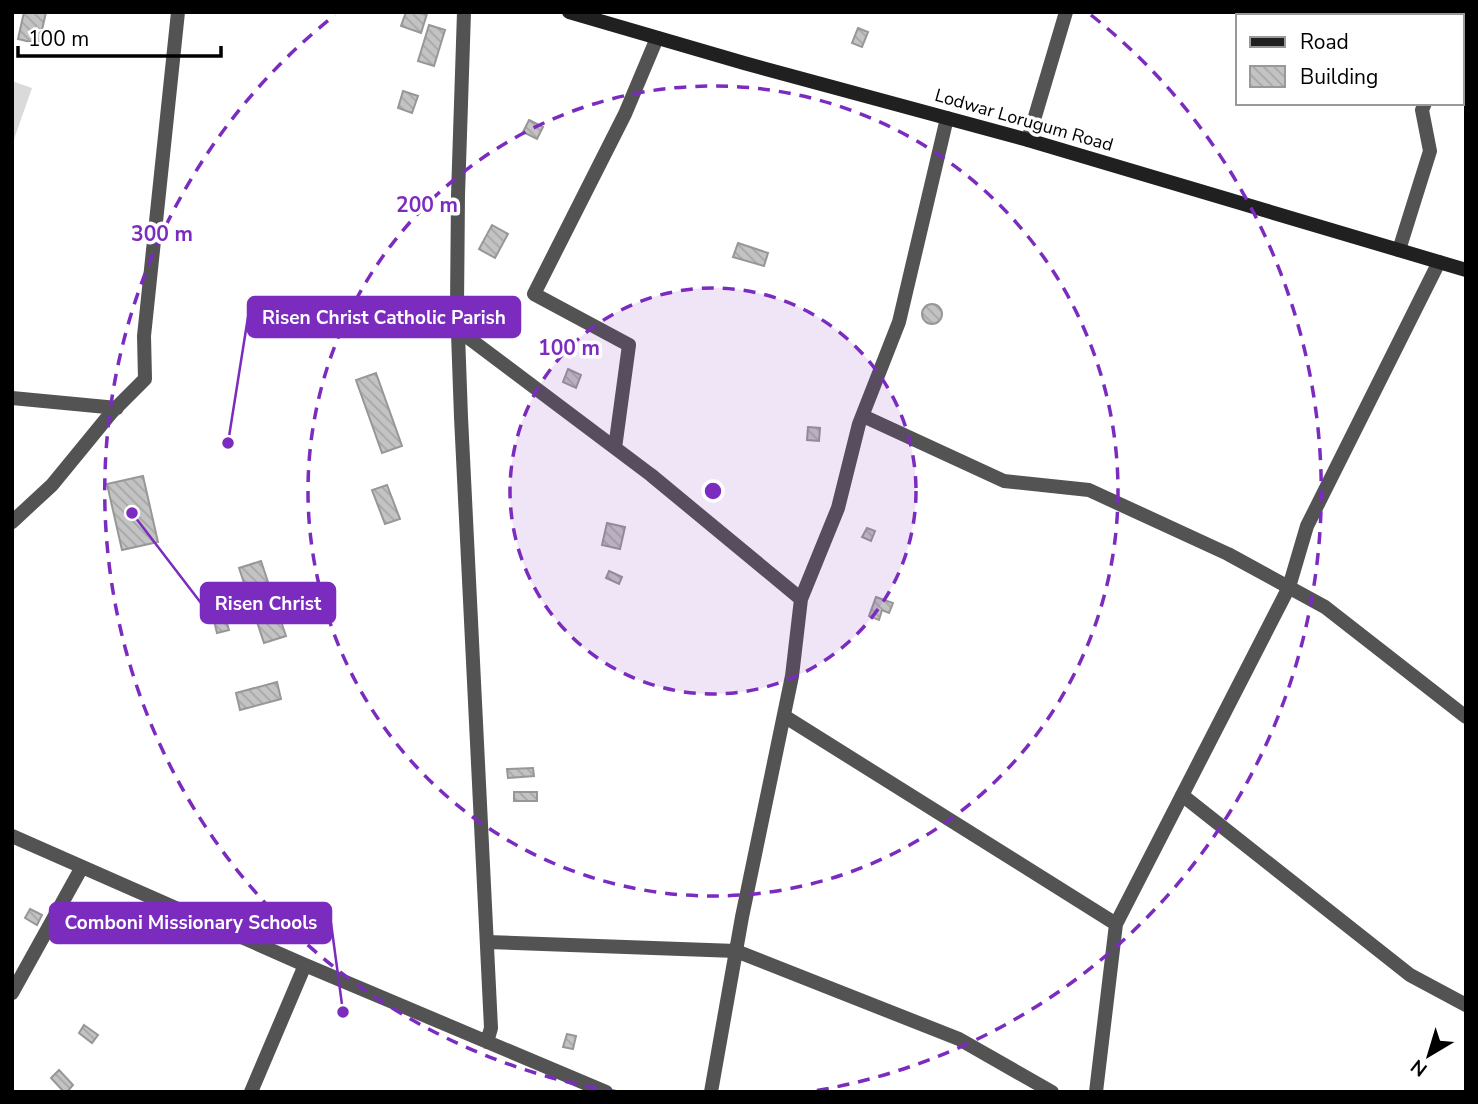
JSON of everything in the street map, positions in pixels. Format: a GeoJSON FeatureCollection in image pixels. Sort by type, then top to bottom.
{"type":"FeatureCollection","features":[{"type":"Feature","properties":{"kind":"main road","name":"Lodwar Lorugum Road"},"geometry":{"type":"LineString","coordinates":[[569,12],[1028,140],[1466,270]]}},
{"type":"Feature","properties":{"kind":"street"},"geometry":{"type":"LineString","coordinates":[[12,522],[52,485],[145,379],[144,336],[178,12]]}},
{"type":"Feature","properties":{"kind":"street"},"geometry":{"type":"LineString","coordinates":[[464,12],[458,195],[458,331],[491,1028],[487,1042]]}},
{"type":"Feature","properties":{"kind":"street"},"geometry":{"type":"LineString","coordinates":[[1028,140],[1066,12]]}},
{"type":"Feature","properties":{"kind":"street"},"geometry":{"type":"LineString","coordinates":[[615,448],[629,345],[534,294],[619,126],[657,38]]}},
{"type":"Feature","properties":{"kind":"street"},"geometry":{"type":"LineString","coordinates":[[1399,250],[1430,151],[1422,110],[1423,105]]}},
{"type":"Feature","properties":{"kind":"street"},"geometry":{"type":"LineString","coordinates":[[711,1092],[736,951],[792,676],[801,599],[838,508],[863,416],[899,322],[947,118]]}},
{"type":"Feature","properties":{"kind":"street"},"geometry":{"type":"LineString","coordinates":[[1096,1092],[1116,924],[1289,587],[1307,526],[1438,262]]}},
{"type":"Feature","properties":{"kind":"street"},"geometry":{"type":"LineString","coordinates":[[458,331],[651,475],[801,599]]}},
{"type":"Feature","properties":{"kind":"street"},"geometry":{"type":"LineString","coordinates":[[12,398],[117,408]]}},
{"type":"Feature","properties":{"kind":"street"},"geometry":{"type":"LineString","coordinates":[[863,416],[1004,481],[1089,490],[1228,554],[1325,607],[1466,718]]}},
{"type":"Feature","properties":{"kind":"street"},"geometry":{"type":"LineString","coordinates":[[784,716],[1116,924]]}},
{"type":"Feature","properties":{"kind":"street"},"geometry":{"type":"LineString","coordinates":[[1182,795],[1410,975],[1466,1005]]}},
{"type":"Feature","properties":{"kind":"street"},"geometry":{"type":"LineString","coordinates":[[12,836],[305,965],[606,1092]]}},
{"type":"Feature","properties":{"kind":"street"},"geometry":{"type":"LineString","coordinates":[[12,993],[82,867]]}},
{"type":"Feature","properties":{"kind":"street"},"geometry":{"type":"LineString","coordinates":[[487,942],[736,951],[958,1039],[1052,1092]]}},
{"type":"Feature","properties":{"kind":"street"},"geometry":{"type":"LineString","coordinates":[[251,1092],[305,965]]}},
{"type":"Feature","properties":{"kind":"shaded area"},"geometry":{"type":"Polygon","coordinates":[[[12,81],[32,88],[13,142],[12,141],[12,81]]]}},
{"type":"Feature","properties":{"kind":"building"},"geometry":{"type":"Polygon","coordinates":[[[24,12],[46,12],[39,44],[18,39],[24,12]]]}},
{"type":"Feature","properties":{"kind":"building"},"geometry":{"type":"Polygon","coordinates":[[[406,12],[427,14],[421,33],[401,26],[406,12]]]}},
{"type":"Feature","properties":{"kind":"building"},"geometry":{"type":"Polygon","coordinates":[[[429,25],[445,30],[434,66],[418,61],[429,25]]]}},
{"type":"Feature","properties":{"kind":"building"},"geometry":{"type":"Polygon","coordinates":[[[858,28],[868,32],[862,47],[852,43],[858,28]]]}},
{"type":"Feature","properties":{"kind":"building"},"geometry":{"type":"Polygon","coordinates":[[[403,91],[418,96],[412,113],[398,108],[403,91]]]}},
{"type":"Feature","properties":{"kind":"building"},"geometry":{"type":"Polygon","coordinates":[[[529,120],[543,127],[537,139],[523,132],[529,120]]]}},
{"type":"Feature","properties":{"kind":"building"},"geometry":{"type":"Polygon","coordinates":[[[492,225],[508,234],[495,258],[479,249],[492,225]]]}},
{"type":"Feature","properties":{"kind":"building"},"geometry":{"type":"Polygon","coordinates":[[[738,243],[768,253],[764,266],[733,257],[738,243]]]}},
{"type":"Feature","properties":{"kind":"building"},"geometry":{"type":"Polygon","coordinates":[[[932,304],[939,307],[942,314],[939,321],[932,324],[925,321],[922,314],[925,307],[932,304]]]}},
{"type":"Feature","properties":{"kind":"building"},"geometry":{"type":"Polygon","coordinates":[[[568,369],[581,375],[576,388],[563,382],[568,369]]]}},
{"type":"Feature","properties":{"kind":"building"},"geometry":{"type":"Polygon","coordinates":[[[376,373],[402,446],[382,453],[356,380],[376,373]]]}},
{"type":"Feature","properties":{"kind":"building"},"geometry":{"type":"Polygon","coordinates":[[[808,427],[820,428],[819,441],[807,440],[808,427]]]}},
{"type":"Feature","properties":{"kind":"building"},"geometry":{"type":"Polygon","coordinates":[[[143,476],[158,542],[122,550],[107,484],[143,476]]]}},
{"type":"Feature","properties":{"kind":"building"},"geometry":{"type":"Polygon","coordinates":[[[387,485],[400,519],[385,524],[372,490],[387,485]]]}},
{"type":"Feature","properties":{"kind":"building"},"geometry":{"type":"Polygon","coordinates":[[[607,523],[625,527],[620,549],[602,545],[607,523]]]}},
{"type":"Feature","properties":{"kind":"building"},"geometry":{"type":"Polygon","coordinates":[[[867,528],[875,531],[871,541],[862,537],[867,528]]]}},
{"type":"Feature","properties":{"kind":"building"},"geometry":{"type":"Polygon","coordinates":[[[261,561],[286,636],[264,643],[239,568],[261,561]]]}},
{"type":"Feature","properties":{"kind":"building"},"geometry":{"type":"Polygon","coordinates":[[[609,571],[622,577],[619,584],[606,578],[609,571]]]}},
{"type":"Feature","properties":{"kind":"building"},"geometry":{"type":"Polygon","coordinates":[[[876,597],[893,603],[889,613],[882,610],[879,620],[869,616],[876,597]]]}},
{"type":"Feature","properties":{"kind":"building"},"geometry":{"type":"Polygon","coordinates":[[[222,606],[229,630],[217,633],[211,609],[222,606]]]}},
{"type":"Feature","properties":{"kind":"building"},"geometry":{"type":"Polygon","coordinates":[[[277,682],[281,699],[240,710],[236,693],[277,682]]]}},
{"type":"Feature","properties":{"kind":"building"},"geometry":{"type":"Polygon","coordinates":[[[533,768],[534,776],[508,778],[507,769],[533,768]]]}},
{"type":"Feature","properties":{"kind":"building"},"geometry":{"type":"Polygon","coordinates":[[[514,792],[537,792],[537,801],[514,801],[514,792]]]}},
{"type":"Feature","properties":{"kind":"building"},"geometry":{"type":"Polygon","coordinates":[[[30,909],[42,915],[37,925],[25,918],[30,909]]]}},
{"type":"Feature","properties":{"kind":"building"},"geometry":{"type":"Polygon","coordinates":[[[84,1025],[98,1035],[92,1043],[79,1033],[84,1025]]]}},
{"type":"Feature","properties":{"kind":"building"},"geometry":{"type":"Polygon","coordinates":[[[567,1034],[576,1036],[573,1049],[563,1047],[567,1034]]]}},
{"type":"Feature","properties":{"kind":"building"},"geometry":{"type":"Polygon","coordinates":[[[59,1070],[73,1085],[67,1092],[51,1078],[59,1070]]]}},
{"type":"Feature","properties":{"kind":"place","name":"Risen Christ Catholic Parish"},"geometry":{"type":"Point","coordinates":[228,443]}},
{"type":"Feature","properties":{"kind":"place","name":"Risen Christ"},"geometry":{"type":"Point","coordinates":[132,513]}},
{"type":"Feature","properties":{"kind":"place","name":"Comboni Missionary Schools"},"geometry":{"type":"Point","coordinates":[343,1012]}}]}
